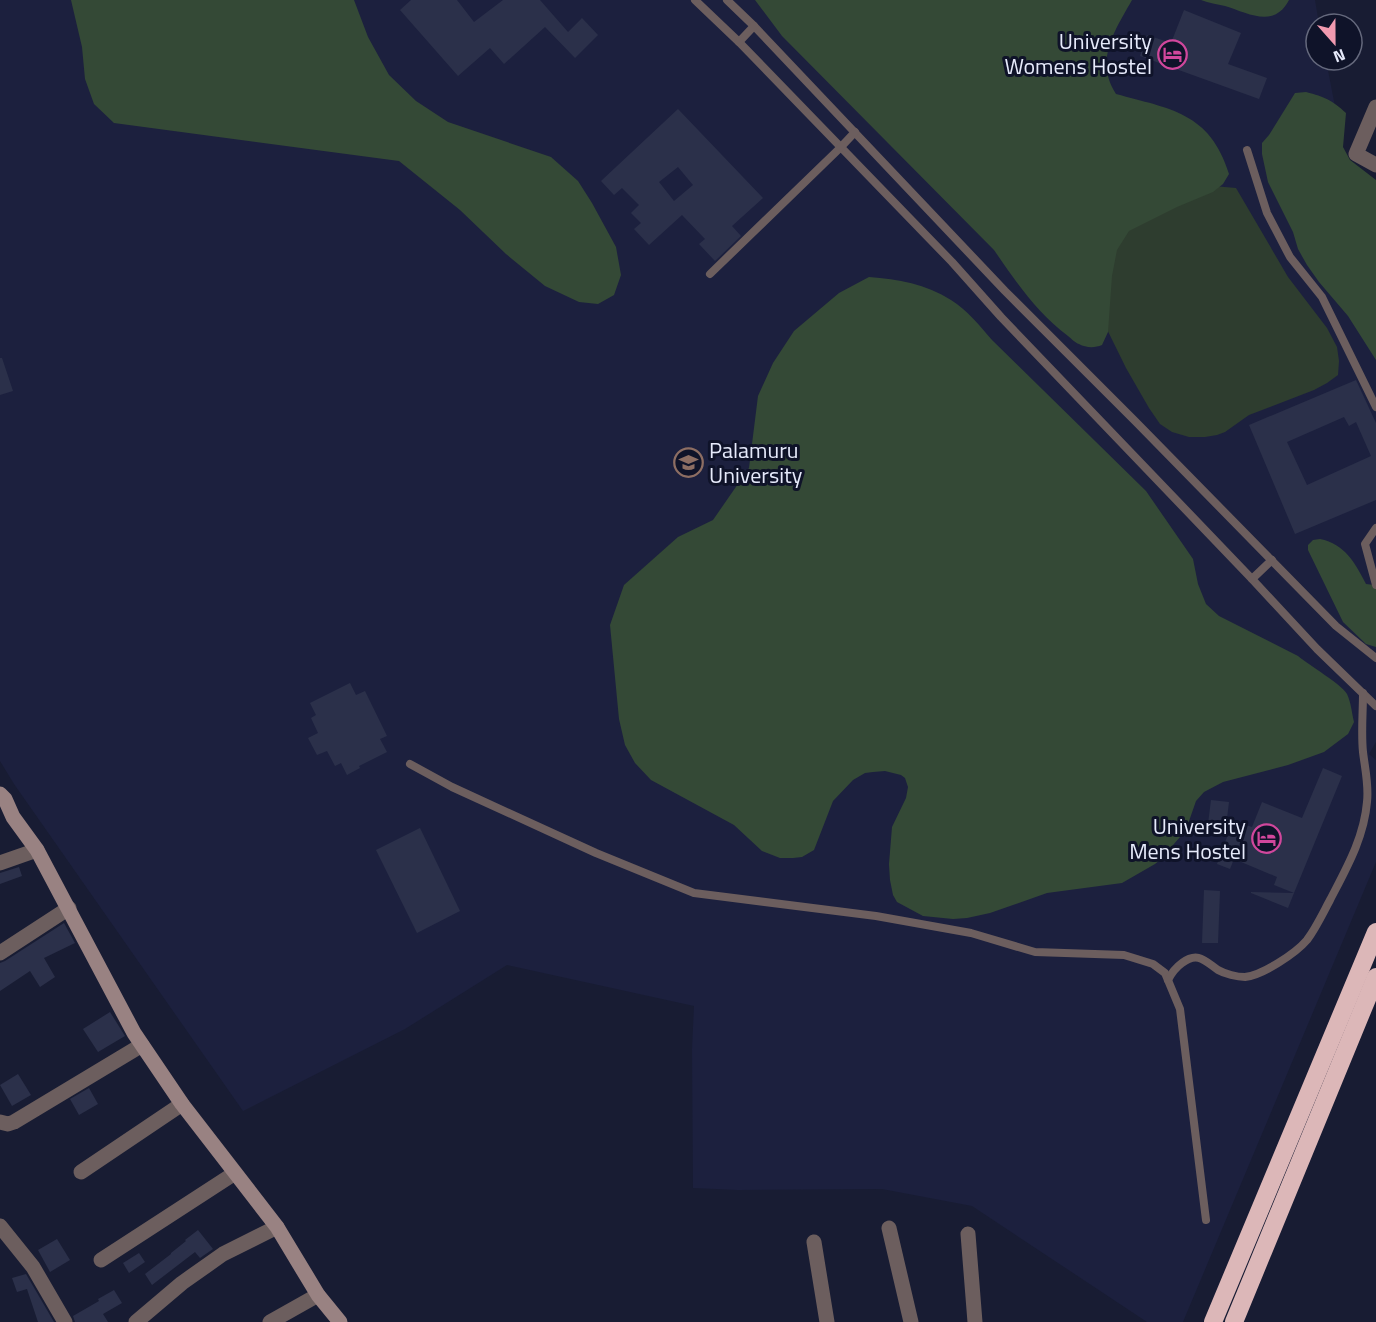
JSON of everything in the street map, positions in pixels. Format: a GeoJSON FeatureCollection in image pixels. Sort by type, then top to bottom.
{"type":"FeatureCollection","features":[{"type":"Feature","properties":{"kind":"highway"},"geometry":{"type":"LineString","coordinates":[[1213,1322],[1376,932]]}},
{"type":"Feature","properties":{"kind":"highway"},"geometry":{"type":"LineString","coordinates":[[1234,1322],[1376,977]]}},
{"type":"Feature","properties":{"kind":"street"},"geometry":{"type":"LineString","coordinates":[[1376,107],[1356,154],[1376,165]]}},
{"type":"Feature","properties":{"kind":"street"},"geometry":{"type":"LineString","coordinates":[[2,798],[37,850],[134,1033],[182,1104],[277,1227],[318,1295],[340,1322]]}},
{"type":"Feature","properties":{"kind":"street"},"geometry":{"type":"LineString","coordinates":[[0,863],[37,850]]}},
{"type":"Feature","properties":{"kind":"street"},"geometry":{"type":"LineString","coordinates":[[0,953],[69,908]]}},
{"type":"Feature","properties":{"kind":"street"},"geometry":{"type":"LineString","coordinates":[[0,1122],[8,1124],[14,1122],[142,1045]]}},
{"type":"Feature","properties":{"kind":"street"},"geometry":{"type":"LineString","coordinates":[[81,1172],[182,1104]]}},
{"type":"Feature","properties":{"kind":"street"},"geometry":{"type":"LineString","coordinates":[[101,1260],[235,1173]]}},
{"type":"Feature","properties":{"kind":"street"},"geometry":{"type":"LineString","coordinates":[[0,1226],[33,1267],[65,1322]]}},
{"type":"Feature","properties":{"kind":"street"},"geometry":{"type":"LineString","coordinates":[[139,1321],[182,1283],[223,1254],[277,1227]]}},
{"type":"Feature","properties":{"kind":"street"},"geometry":{"type":"LineString","coordinates":[[889,1228],[911,1322]]}},
{"type":"Feature","properties":{"kind":"street"},"geometry":{"type":"LineString","coordinates":[[968,1234],[975,1322]]}},
{"type":"Feature","properties":{"kind":"street"},"geometry":{"type":"LineString","coordinates":[[814,1242],[826,1322]]}},
{"type":"Feature","properties":{"kind":"street"},"geometry":{"type":"LineString","coordinates":[[270,1322],[318,1295]]}},
{"type":"Feature","properties":{"kind":"lane"},"geometry":{"type":"LineString","coordinates":[[695,0],[739,42],[952,262],[1001,318],[1317,649],[1376,706]]}},
{"type":"Feature","properties":{"kind":"lane"},"geometry":{"type":"LineString","coordinates":[[727,0],[1005,291],[1336,626],[1376,658]]}},
{"type":"Feature","properties":{"kind":"lane"},"geometry":{"type":"LineString","coordinates":[[739,42],[754,26]]}},
{"type":"Feature","properties":{"kind":"lane"},"geometry":{"type":"LineString","coordinates":[[710,274],[855,132]]}},
{"type":"Feature","properties":{"kind":"lane"},"geometry":{"type":"LineString","coordinates":[[1247,150],[1267,213],[1290,257],[1322,297],[1376,408]]}},
{"type":"Feature","properties":{"kind":"lane"},"geometry":{"type":"LineString","coordinates":[[1376,528],[1365,544],[1376,585]]}},
{"type":"Feature","properties":{"kind":"lane"},"geometry":{"type":"LineString","coordinates":[[1252,579],[1272,560]]}},
{"type":"Feature","properties":{"kind":"lane"},"geometry":{"type":"LineString","coordinates":[[1168,980],[1174,969],[1187,959],[1194,957],[1231,975],[1245,977],[1261,972],[1297,950],[1314,930],[1352,858],[1364,822],[1368,783],[1363,750],[1362,693]]}},
{"type":"Feature","properties":{"kind":"lane"},"geometry":{"type":"LineString","coordinates":[[410,764],[472,797],[596,853],[694,893],[929,925],[971,933],[1035,952],[1124,955],[1153,964],[1165,973],[1180,1009],[1206,1220]]}},
{"type":"Feature","properties":{"kind":"shaded area","name":"Palamuru University"},"geometry":{"type":"Polygon","coordinates":[[[0,0],[1315,0],[1317,12],[1304,12],[1304,72],[1328,72],[1347,168],[1376,183],[1376,742],[1369,754],[1376,760],[1376,862],[1183,1322],[1147,1322],[972,1206],[882,1189],[693,1188],[694,1006],[507,965],[405,1029],[243,1111],[0,761],[0,0]]]}},
{"type":"Feature","properties":{"kind":"green space"},"geometry":{"type":"Polygon","coordinates":[[[71,0],[354,0],[368,37],[389,75],[416,101],[448,122],[551,157],[578,181],[616,247],[621,275],[614,295],[598,304],[579,302],[545,286],[506,254],[460,210],[399,161],[114,123],[94,104],[85,79],[82,47],[71,0]]]}},
{"type":"Feature","properties":{"kind":"green space"},"geometry":{"type":"Polygon","coordinates":[[[755,0],[1132,0],[1109,46],[1107,70],[1116,94],[1154,104],[1186,116],[1199,125],[1211,137],[1221,153],[1229,174],[1223,184],[1213,192],[1129,231],[1117,250],[1112,276],[1108,332],[1102,345],[1090,347],[1082,345],[1057,327],[1037,307],[994,250],[782,36],[755,0]]]}},
{"type":"Feature","properties":{"kind":"green space"},"geometry":{"type":"Polygon","coordinates":[[[1201,0],[1289,0],[1276,14],[1260,16],[1201,0]]]}},
{"type":"Feature","properties":{"kind":"green space"},"geometry":{"type":"Polygon","coordinates":[[[1306,92],[1328,100],[1346,113],[1343,147],[1350,160],[1376,180],[1376,360],[1348,316],[1307,265],[1268,182],[1262,143],[1295,93],[1306,92]]]}},
{"type":"Feature","properties":{"kind":"green space"},"geometry":{"type":"Polygon","coordinates":[[[1202,185],[1236,188],[1288,277],[1327,328],[1337,347],[1339,361],[1338,375],[1314,390],[1249,415],[1225,432],[1205,437],[1189,437],[1172,432],[1160,424],[1126,368],[1098,311],[1110,239],[1202,185]]]}},
{"type":"Feature","properties":{"kind":"green space"},"geometry":{"type":"Polygon","coordinates":[[[869,277],[922,286],[941,294],[968,313],[992,340],[1146,491],[1193,559],[1198,584],[1206,604],[1219,616],[1298,656],[1332,680],[1347,694],[1354,722],[1348,734],[1324,752],[1288,765],[1223,782],[1204,792],[1196,801],[1188,824],[1180,837],[1160,860],[1122,883],[1047,893],[990,913],[953,919],[923,916],[897,902],[893,895],[889,864],[892,827],[906,798],[908,787],[905,778],[901,775],[885,771],[873,772],[865,773],[853,780],[833,801],[814,850],[802,857],[793,858],[780,858],[762,851],[734,825],[651,780],[635,763],[625,745],[619,719],[610,625],[624,585],[678,537],[713,520],[749,468],[758,396],[773,363],[794,331],[839,293],[869,277]]]}},
{"type":"Feature","properties":{"kind":"green space"},"geometry":{"type":"Polygon","coordinates":[[[1320,539],[1343,550],[1366,584],[1376,583],[1376,647],[1366,644],[1343,622],[1308,550],[1308,545],[1313,540],[1320,539]]]}},
{"type":"Feature","properties":{"kind":"building"},"geometry":{"type":"Polygon","coordinates":[[[411,0],[457,0],[474,22],[503,0],[540,0],[568,32],[582,18],[598,35],[575,58],[545,27],[504,64],[490,48],[458,76],[400,10],[411,0]]]}},
{"type":"Feature","properties":{"kind":"building","name":"University Womens Hostel"},"geometry":{"type":"Polygon","coordinates":[[[1184,10],[1241,33],[1228,64],[1267,78],[1259,99],[1140,56],[1147,35],[1171,43],[1184,10]]]}},
{"type":"Feature","properties":{"kind":"building"},"geometry":{"type":"Polygon","coordinates":[[[678,109],[763,198],[732,226],[741,236],[715,261],[699,244],[705,239],[682,215],[649,245],[634,229],[641,223],[631,213],[639,205],[622,188],[614,195],[601,181],[678,109]],[[678,167],[659,182],[674,201],[693,185],[678,167]]]}},
{"type":"Feature","properties":{"kind":"building"},"geometry":{"type":"Polygon","coordinates":[[[0,358],[2,358],[13,391],[0,395],[0,358]]]}},
{"type":"Feature","properties":{"kind":"building"},"geometry":{"type":"Polygon","coordinates":[[[1356,380],[1376,423],[1376,500],[1295,534],[1249,425],[1356,380]],[[1344,417],[1287,442],[1307,485],[1371,456],[1356,422],[1349,426],[1344,417]]]}},
{"type":"Feature","properties":{"kind":"building"},"geometry":{"type":"Polygon","coordinates":[[[350,683],[356,695],[365,691],[387,736],[380,739],[387,752],[359,766],[360,768],[347,775],[341,763],[335,766],[327,751],[317,755],[308,738],[318,733],[311,718],[316,715],[310,703],[350,683]]]}},
{"type":"Feature","properties":{"kind":"building","name":"University Mens Hostel"},"geometry":{"type":"Polygon","coordinates":[[[1323,768],[1342,776],[1294,893],[1274,885],[1277,877],[1234,859],[1230,869],[1217,864],[1233,821],[1252,827],[1262,802],[1302,818],[1323,768]]]}},
{"type":"Feature","properties":{"kind":"building"},"geometry":{"type":"Polygon","coordinates":[[[1211,800],[1229,802],[1226,826],[1208,824],[1211,800]]]}},
{"type":"Feature","properties":{"kind":"building"},"geometry":{"type":"Polygon","coordinates":[[[420,828],[460,911],[417,933],[376,850],[420,828]]]}},
{"type":"Feature","properties":{"kind":"building"},"geometry":{"type":"Polygon","coordinates":[[[19,867],[22,876],[0,884],[0,873],[19,867]]]}},
{"type":"Feature","properties":{"kind":"building"},"geometry":{"type":"Polygon","coordinates":[[[1204,890],[1220,891],[1218,943],[1202,943],[1204,890]]]}},
{"type":"Feature","properties":{"kind":"building"},"geometry":{"type":"Polygon","coordinates":[[[1251,892],[1294,893],[1288,908],[1251,892]]]}},
{"type":"Feature","properties":{"kind":"building"},"geometry":{"type":"Polygon","coordinates":[[[64,923],[75,943],[44,958],[55,977],[40,987],[30,971],[0,991],[0,963],[64,923]]]}},
{"type":"Feature","properties":{"kind":"building"},"geometry":{"type":"Polygon","coordinates":[[[110,1012],[125,1036],[98,1052],[83,1029],[110,1012]]]}},
{"type":"Feature","properties":{"kind":"building"},"geometry":{"type":"Polygon","coordinates":[[[18,1074],[31,1095],[12,1106],[0,1085],[18,1074]]]}},
{"type":"Feature","properties":{"kind":"building"},"geometry":{"type":"Polygon","coordinates":[[[89,1088],[98,1104],[79,1115],[70,1099],[89,1088]]]}},
{"type":"Feature","properties":{"kind":"building"},"geometry":{"type":"Polygon","coordinates":[[[198,1230],[213,1249],[200,1258],[195,1252],[152,1285],[145,1274],[198,1230]]]}},
{"type":"Feature","properties":{"kind":"building"},"geometry":{"type":"Polygon","coordinates":[[[57,1239],[70,1260],[50,1272],[38,1250],[57,1239]]]}},
{"type":"Feature","properties":{"kind":"building"},"geometry":{"type":"Polygon","coordinates":[[[139,1253],[145,1262],[129,1273],[123,1263],[139,1253]]]}},
{"type":"Feature","properties":{"kind":"building"},"geometry":{"type":"Polygon","coordinates":[[[26,1274],[54,1322],[38,1322],[27,1289],[17,1292],[12,1278],[26,1274]]]}},
{"type":"Feature","properties":{"kind":"building"},"geometry":{"type":"Polygon","coordinates":[[[114,1290],[122,1303],[103,1314],[108,1322],[75,1322],[73,1316],[114,1290]]]}},
{"type":"Feature","properties":{"kind":"place","name":"University Womens Hostel"},"geometry":{"type":"Point","coordinates":[1173,54]}},
{"type":"Feature","properties":{"kind":"place","name":"Palamuru University"},"geometry":{"type":"Point","coordinates":[688,463]}},
{"type":"Feature","properties":{"kind":"place","name":"University Mens Hostel"},"geometry":{"type":"Point","coordinates":[1267,839]}}]}
